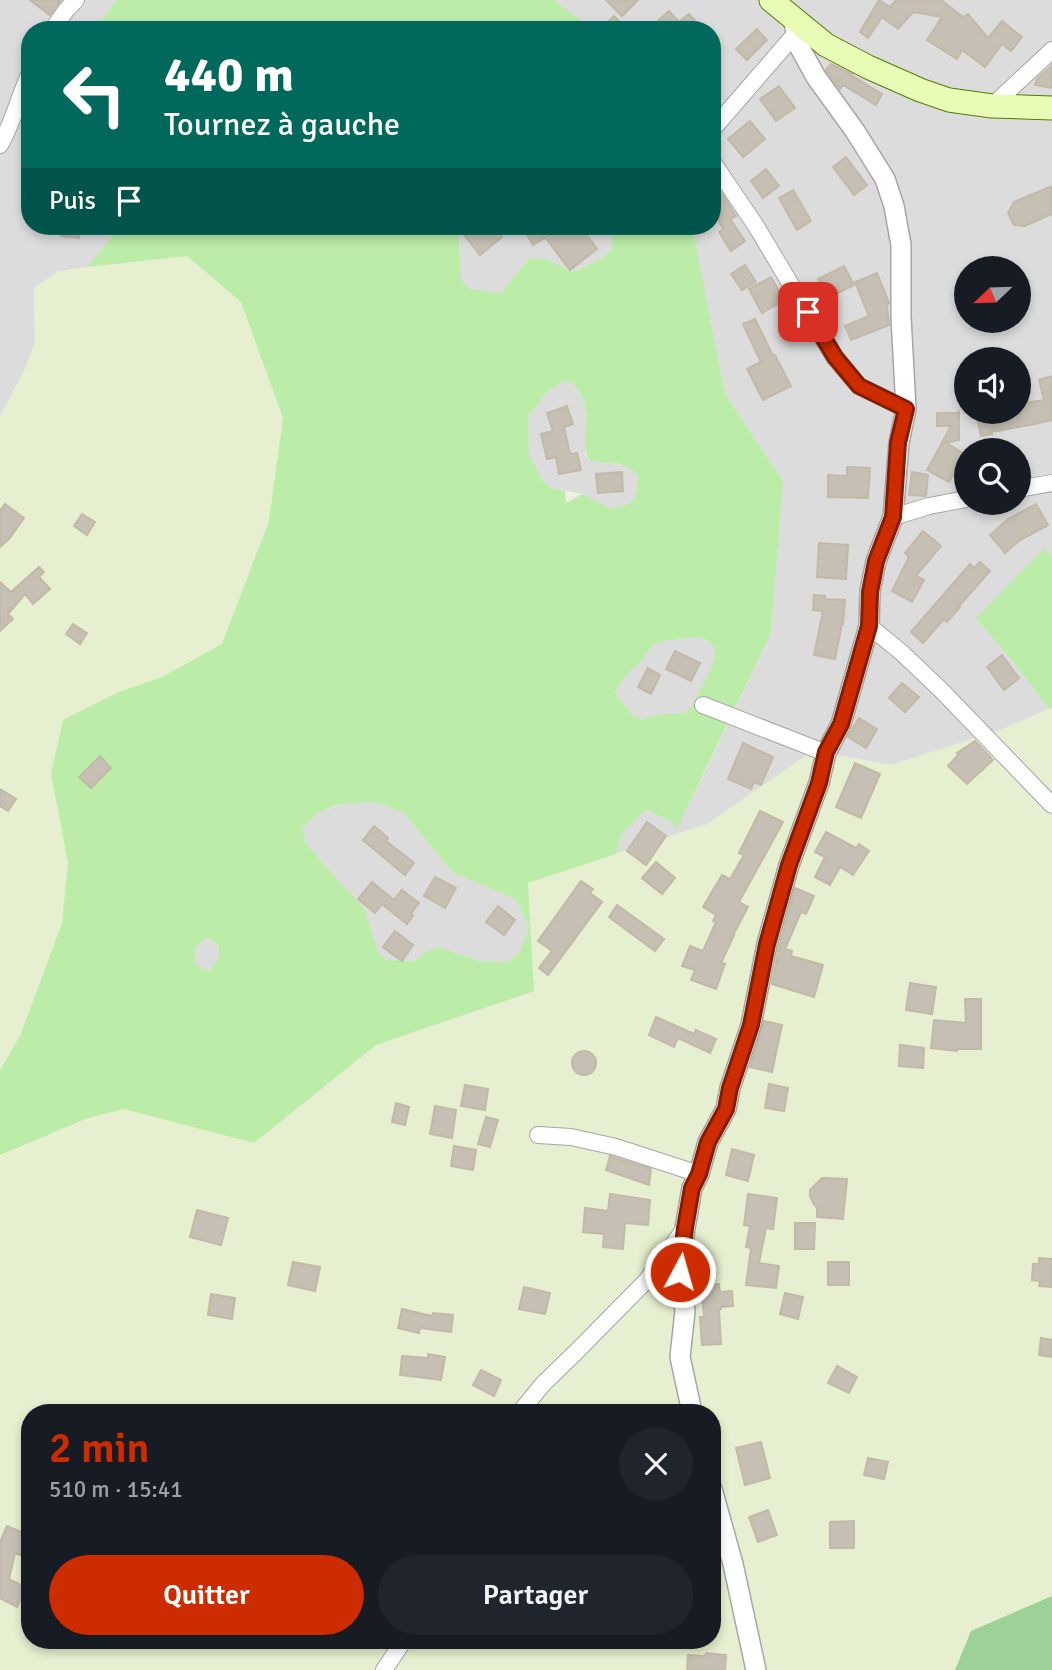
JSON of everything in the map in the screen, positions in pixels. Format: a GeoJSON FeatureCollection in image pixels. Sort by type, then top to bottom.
{"type":"FeatureCollection","features":[{"type":"Feature","properties":{"kind":"main road"},"geometry":{"type":"LineString","coordinates":[[787,13],[826,45],[897,81],[948,100],[992,106],[1052,108]]}},
{"type":"Feature","properties":{"kind":"street"},"geometry":{"type":"LineString","coordinates":[[58,21],[76,0]]}},
{"type":"Feature","properties":{"kind":"street"},"geometry":{"type":"LineString","coordinates":[[721,116],[787,13]]}},
{"type":"Feature","properties":{"kind":"street"},"geometry":{"type":"LineString","coordinates":[[690,1404],[680,1357],[685,1311],[680,1272],[692,1188],[708,1142],[726,1109],[730,1088],[751,1025],[767,944],[789,865],[819,783],[826,752],[841,724],[869,626],[870,592],[876,561],[893,517],[898,443],[906,409],[901,317],[901,245],[894,205],[885,179],[816,77],[800,48],[787,13]]}},
{"type":"Feature","properties":{"kind":"street"},"geometry":{"type":"LineString","coordinates":[[992,106],[1052,50]]}},
{"type":"Feature","properties":{"kind":"street"},"geometry":{"type":"LineString","coordinates":[[0,145],[21,92]]}},
{"type":"Feature","properties":{"kind":"street"},"geometry":{"type":"LineString","coordinates":[[721,174],[756,226],[835,357],[859,386],[906,409]]}},
{"type":"Feature","properties":{"kind":"street"},"geometry":{"type":"LineString","coordinates":[[1031,487],[1052,483]]}},
{"type":"Feature","properties":{"kind":"street"},"geometry":{"type":"LineString","coordinates":[[893,517],[954,501]]}},
{"type":"Feature","properties":{"kind":"street"},"geometry":{"type":"LineString","coordinates":[[869,626],[933,683],[1052,804]]}},
{"type":"Feature","properties":{"kind":"street"},"geometry":{"type":"LineString","coordinates":[[703,705],[826,752]]}},
{"type":"Feature","properties":{"kind":"street"},"geometry":{"type":"LineString","coordinates":[[538,1135],[616,1147],[699,1174]]}},
{"type":"Feature","properties":{"kind":"street"},"geometry":{"type":"LineString","coordinates":[[527,1404],[543,1384],[647,1280],[685,1228]]}},
{"type":"Feature","properties":{"kind":"street"},"geometry":{"type":"LineString","coordinates":[[721,1521],[756,1670]]}},
{"type":"Feature","properties":{"kind":"street"},"geometry":{"type":"LineString","coordinates":[[384,1670],[398,1649]]}},
{"type":"Feature","properties":{"kind":"shaded area"},"geometry":{"type":"Polygon","coordinates":[[[0,0],[116,0],[101,21],[21,21],[21,235],[114,235],[87,267],[57,272],[34,288],[35,342],[25,369],[0,417],[0,0]]]}},
{"type":"Feature","properties":{"kind":"shaded area"},"geometry":{"type":"Polygon","coordinates":[[[554,0],[1052,0],[1052,558],[1045,548],[1013,661],[1049,709],[972,739],[721,1609],[721,1404],[693,1404],[181,1191],[884,775],[971,740],[891,765],[813,751],[708,824],[616,854],[622,833],[646,810],[673,822],[677,828],[771,633],[783,481],[725,394],[693,235],[721,235],[721,21],[581,21],[554,0]]]}},
{"type":"Feature","properties":{"kind":"shaded area"},"geometry":{"type":"Polygon","coordinates":[[[611,235],[612,249],[601,259],[573,272],[546,259],[530,258],[501,293],[470,289],[461,280],[459,236],[611,235]]]}},
{"type":"Feature","properties":{"kind":"shaded area"},"geometry":{"type":"Polygon","coordinates":[[[563,381],[573,383],[584,400],[585,454],[590,461],[621,464],[639,474],[637,496],[630,504],[610,509],[582,494],[551,488],[543,481],[529,456],[528,417],[547,392],[563,381]]]}},
{"type":"Feature","properties":{"kind":"shaded area"},"geometry":{"type":"Polygon","coordinates":[[[701,637],[710,642],[715,650],[714,662],[691,709],[682,714],[662,714],[642,719],[633,716],[615,693],[625,676],[640,663],[652,646],[661,641],[701,637]]]}},
{"type":"Feature","properties":{"kind":"shaded area"},"geometry":{"type":"Polygon","coordinates":[[[377,802],[405,814],[452,872],[516,899],[529,927],[518,955],[506,962],[478,961],[439,947],[425,952],[415,961],[386,960],[377,950],[365,909],[307,844],[302,831],[309,819],[320,811],[348,803],[377,802]]]}},
{"type":"Feature","properties":{"kind":"shaded area"},"geometry":{"type":"Polygon","coordinates":[[[207,938],[219,947],[219,957],[210,971],[198,966],[195,960],[196,946],[207,938]]]}},
{"type":"Feature","properties":{"kind":"green space"},"geometry":{"type":"Polygon","coordinates":[[[116,0],[554,0],[581,21],[101,21],[116,0]]]}},
{"type":"Feature","properties":{"kind":"green space"},"geometry":{"type":"Polygon","coordinates":[[[114,235],[459,235],[461,280],[470,289],[501,293],[530,258],[546,259],[573,272],[601,259],[612,249],[611,235],[694,235],[725,394],[783,481],[771,633],[677,829],[673,822],[646,810],[622,833],[616,854],[528,883],[534,991],[376,1045],[254,1143],[124,1109],[88,1118],[0,1155],[0,1070],[20,1036],[62,923],[68,863],[51,774],[63,720],[119,692],[162,677],[222,644],[269,521],[283,418],[241,302],[187,256],[87,267],[114,235]],[[563,381],[547,392],[528,417],[529,455],[543,481],[551,488],[565,491],[566,503],[582,494],[611,509],[626,505],[636,496],[638,474],[621,464],[590,461],[585,449],[585,405],[573,383],[563,381]],[[701,637],[661,641],[652,646],[640,663],[625,676],[615,693],[633,716],[642,719],[662,714],[682,714],[691,708],[714,662],[715,650],[710,642],[701,637]],[[377,802],[345,804],[325,809],[316,814],[302,831],[307,844],[365,909],[377,950],[386,960],[415,961],[425,952],[439,947],[478,961],[506,962],[518,955],[529,927],[516,899],[452,872],[405,814],[377,802]],[[207,938],[196,946],[195,960],[198,966],[210,971],[219,957],[219,946],[207,938]]]}},
{"type":"Feature","properties":{"kind":"green space"},"geometry":{"type":"Polygon","coordinates":[[[187,256],[241,302],[283,418],[269,521],[222,644],[162,677],[119,692],[51,774],[68,863],[62,923],[20,1036],[0,1070],[0,417],[25,369],[35,342],[34,288],[57,272],[187,256]]]}},
{"type":"Feature","properties":{"kind":"green space"},"geometry":{"type":"Polygon","coordinates":[[[1045,548],[1052,558],[1052,708],[1049,709],[976,618],[1045,548]]]}},
{"type":"Feature","properties":{"kind":"green space"},"geometry":{"type":"Polygon","coordinates":[[[1052,708],[1052,1670],[0,1670],[0,1155],[88,1118],[124,1109],[254,1143],[376,1045],[534,991],[528,883],[707,824],[813,751],[891,765],[1000,730],[1052,708]]]}},
{"type":"Feature","properties":{"kind":"green space"},"geometry":{"type":"Polygon","coordinates":[[[1052,1596],[1052,1670],[955,1670],[971,1631],[1052,1596]]]}},
{"type":"Feature","properties":{"kind":"building"},"geometry":{"type":"Polygon","coordinates":[[[30,0],[61,0],[50,15],[30,0]]]}},
{"type":"Feature","properties":{"kind":"building"},"geometry":{"type":"Polygon","coordinates":[[[606,0],[638,0],[622,16],[606,0]]]}},
{"type":"Feature","properties":{"kind":"building"},"geometry":{"type":"Polygon","coordinates":[[[879,0],[890,7],[896,0],[941,0],[963,17],[968,14],[988,38],[1002,21],[1022,37],[1011,51],[1002,44],[985,67],[962,50],[957,59],[927,40],[942,17],[913,12],[898,29],[882,17],[868,38],[860,32],[879,0]]]}},
{"type":"Feature","properties":{"kind":"building"},"geometry":{"type":"Polygon","coordinates":[[[669,11],[678,21],[658,21],[669,11]]]}},
{"type":"Feature","properties":{"kind":"building"},"geometry":{"type":"Polygon","coordinates":[[[689,14],[695,21],[680,21],[689,14]]]}},
{"type":"Feature","properties":{"kind":"building"},"geometry":{"type":"Polygon","coordinates":[[[757,29],[767,40],[747,60],[736,49],[757,29]]]}},
{"type":"Feature","properties":{"kind":"building"},"geometry":{"type":"Polygon","coordinates":[[[831,64],[882,94],[876,105],[843,85],[840,89],[826,70],[831,64]]]}},
{"type":"Feature","properties":{"kind":"building"},"geometry":{"type":"Polygon","coordinates":[[[1052,65],[1052,88],[1035,85],[1037,79],[1052,65]]]}},
{"type":"Feature","properties":{"kind":"building"},"geometry":{"type":"Polygon","coordinates":[[[779,86],[795,108],[776,121],[760,99],[779,86]]]}},
{"type":"Feature","properties":{"kind":"building"},"geometry":{"type":"Polygon","coordinates":[[[750,121],[765,139],[743,157],[728,139],[750,121]]]}},
{"type":"Feature","properties":{"kind":"building"},"geometry":{"type":"Polygon","coordinates":[[[846,157],[867,185],[854,195],[833,167],[846,157]]]}},
{"type":"Feature","properties":{"kind":"building"},"geometry":{"type":"Polygon","coordinates":[[[766,169],[779,186],[763,198],[751,181],[766,169]]]}},
{"type":"Feature","properties":{"kind":"building"},"geometry":{"type":"Polygon","coordinates":[[[1052,186],[1052,214],[1025,226],[1014,225],[1008,213],[1014,202],[1052,186]]]}},
{"type":"Feature","properties":{"kind":"building"},"geometry":{"type":"Polygon","coordinates":[[[793,190],[811,221],[797,230],[779,198],[793,190]]]}},
{"type":"Feature","properties":{"kind":"building"},"geometry":{"type":"Polygon","coordinates":[[[721,195],[736,216],[730,219],[745,241],[731,251],[721,235],[721,195]]]}},
{"type":"Feature","properties":{"kind":"building"},"geometry":{"type":"Polygon","coordinates":[[[61,235],[79,235],[79,238],[61,235]]]}},
{"type":"Feature","properties":{"kind":"building"},"geometry":{"type":"Polygon","coordinates":[[[464,235],[501,235],[502,237],[480,255],[464,235]]]}},
{"type":"Feature","properties":{"kind":"building"},"geometry":{"type":"Polygon","coordinates":[[[527,235],[543,235],[545,238],[533,245],[527,235]]]}},
{"type":"Feature","properties":{"kind":"building"},"geometry":{"type":"Polygon","coordinates":[[[587,235],[597,249],[570,270],[545,237],[587,235]]]}},
{"type":"Feature","properties":{"kind":"building"},"geometry":{"type":"Polygon","coordinates":[[[745,265],[756,282],[742,290],[731,274],[745,265]]]}},
{"type":"Feature","properties":{"kind":"building"},"geometry":{"type":"Polygon","coordinates":[[[844,266],[854,285],[828,298],[818,279],[844,266]]]}},
{"type":"Feature","properties":{"kind":"building"},"geometry":{"type":"Polygon","coordinates":[[[877,273],[889,303],[889,325],[851,340],[845,326],[869,316],[855,282],[877,273]]]}},
{"type":"Feature","properties":{"kind":"building"},"geometry":{"type":"Polygon","coordinates":[[[771,277],[784,300],[762,313],[749,289],[771,277]]]}},
{"type":"Feature","properties":{"kind":"building"},"geometry":{"type":"Polygon","coordinates":[[[755,319],[791,386],[763,400],[747,369],[761,362],[743,324],[755,319]]]}},
{"type":"Feature","properties":{"kind":"building"},"geometry":{"type":"Polygon","coordinates":[[[1052,376],[1052,420],[981,436],[979,424],[1031,424],[1031,402],[1044,400],[1039,380],[1052,376]]]}},
{"type":"Feature","properties":{"kind":"building"},"geometry":{"type":"Polygon","coordinates":[[[567,406],[573,424],[564,427],[570,454],[577,453],[581,470],[559,474],[556,457],[547,459],[541,434],[553,431],[547,413],[567,406]]]}},
{"type":"Feature","properties":{"kind":"building"},"geometry":{"type":"Polygon","coordinates":[[[937,413],[954,413],[954,424],[959,424],[959,438],[946,443],[954,448],[954,473],[949,482],[927,470],[951,426],[937,426],[937,413]]]}},
{"type":"Feature","properties":{"kind":"building"},"geometry":{"type":"Polygon","coordinates":[[[847,467],[870,468],[868,498],[828,497],[828,475],[847,476],[847,467]]]}},
{"type":"Feature","properties":{"kind":"building"},"geometry":{"type":"Polygon","coordinates":[[[622,472],[623,491],[598,493],[596,474],[622,472]]]}},
{"type":"Feature","properties":{"kind":"building"},"geometry":{"type":"Polygon","coordinates":[[[912,472],[928,475],[926,496],[909,495],[912,472]]]}},
{"type":"Feature","properties":{"kind":"building"},"geometry":{"type":"Polygon","coordinates":[[[5,504],[24,518],[0,547],[0,511],[5,504]]]}},
{"type":"Feature","properties":{"kind":"building"},"geometry":{"type":"Polygon","coordinates":[[[1036,504],[1048,525],[1020,540],[1005,553],[990,535],[1015,515],[1031,515],[1031,507],[1036,504]]]}},
{"type":"Feature","properties":{"kind":"building"},"geometry":{"type":"Polygon","coordinates":[[[82,514],[95,522],[87,535],[74,526],[82,514]]]}},
{"type":"Feature","properties":{"kind":"building"},"geometry":{"type":"Polygon","coordinates":[[[923,531],[941,546],[916,576],[924,580],[912,602],[892,591],[909,557],[905,553],[923,531]]]}},
{"type":"Feature","properties":{"kind":"building"},"geometry":{"type":"Polygon","coordinates":[[[819,543],[848,545],[846,579],[817,577],[819,543]]]}},
{"type":"Feature","properties":{"kind":"building"},"geometry":{"type":"Polygon","coordinates":[[[980,562],[990,571],[947,622],[944,619],[923,643],[911,632],[970,564],[974,568],[980,562]]]}},
{"type":"Feature","properties":{"kind":"building"},"geometry":{"type":"Polygon","coordinates":[[[39,567],[44,572],[39,577],[50,589],[33,604],[25,594],[8,614],[13,619],[0,631],[0,582],[11,592],[39,567]]]}},
{"type":"Feature","properties":{"kind":"building"},"geometry":{"type":"Polygon","coordinates":[[[814,595],[825,596],[825,599],[845,600],[835,659],[814,655],[823,611],[813,610],[814,595]]]}},
{"type":"Feature","properties":{"kind":"building"},"geometry":{"type":"Polygon","coordinates":[[[73,624],[87,633],[80,644],[66,634],[73,624]]]}},
{"type":"Feature","properties":{"kind":"building"},"geometry":{"type":"Polygon","coordinates":[[[675,651],[700,663],[691,681],[666,669],[675,651]]]}},
{"type":"Feature","properties":{"kind":"building"},"geometry":{"type":"Polygon","coordinates":[[[1002,655],[1019,678],[1004,690],[987,667],[1002,655]]]}},
{"type":"Feature","properties":{"kind":"building"},"geometry":{"type":"Polygon","coordinates":[[[648,668],[660,675],[651,694],[638,687],[648,668]]]}},
{"type":"Feature","properties":{"kind":"building"},"geometry":{"type":"Polygon","coordinates":[[[902,683],[919,697],[905,712],[889,698],[902,683]]]}},
{"type":"Feature","properties":{"kind":"building"},"geometry":{"type":"Polygon","coordinates":[[[859,718],[877,729],[866,748],[848,737],[859,718]]]}},
{"type":"Feature","properties":{"kind":"building"},"geometry":{"type":"Polygon","coordinates":[[[975,741],[993,760],[967,784],[948,766],[959,754],[957,753],[975,741]]]}},
{"type":"Feature","properties":{"kind":"building"},"geometry":{"type":"Polygon","coordinates":[[[743,743],[773,757],[761,785],[754,782],[751,789],[728,779],[743,743]]]}},
{"type":"Feature","properties":{"kind":"building"},"geometry":{"type":"Polygon","coordinates":[[[100,756],[111,768],[91,788],[79,777],[100,756]]]}},
{"type":"Feature","properties":{"kind":"building"},"geometry":{"type":"Polygon","coordinates":[[[855,763],[880,774],[861,818],[836,807],[855,763]]]}},
{"type":"Feature","properties":{"kind":"building"},"geometry":{"type":"Polygon","coordinates":[[[0,789],[16,799],[8,811],[0,806],[0,789]]]}},
{"type":"Feature","properties":{"kind":"building"},"geometry":{"type":"Polygon","coordinates":[[[760,811],[783,822],[739,902],[748,907],[721,963],[725,964],[716,989],[691,980],[695,970],[682,966],[690,946],[703,951],[716,922],[713,921],[716,915],[703,907],[722,875],[730,879],[744,855],[739,853],[760,811]]]}},
{"type":"Feature","properties":{"kind":"building"},"geometry":{"type":"Polygon","coordinates":[[[647,822],[666,836],[646,865],[627,851],[647,822]]]}},
{"type":"Feature","properties":{"kind":"building"},"geometry":{"type":"Polygon","coordinates":[[[374,826],[388,838],[386,841],[414,863],[405,875],[363,840],[374,826]]]}},
{"type":"Feature","properties":{"kind":"building"},"geometry":{"type":"Polygon","coordinates":[[[826,832],[856,848],[859,844],[869,851],[853,875],[840,867],[830,885],[815,877],[825,857],[815,852],[826,832]]]}},
{"type":"Feature","properties":{"kind":"building"},"geometry":{"type":"Polygon","coordinates":[[[656,862],[675,878],[662,894],[642,878],[656,862]]]}},
{"type":"Feature","properties":{"kind":"building"},"geometry":{"type":"Polygon","coordinates":[[[435,877],[456,888],[445,908],[424,896],[435,877]]]}},
{"type":"Feature","properties":{"kind":"building"},"geometry":{"type":"Polygon","coordinates":[[[581,881],[593,889],[590,893],[602,902],[548,975],[539,968],[552,951],[538,941],[581,881]]]}},
{"type":"Feature","properties":{"kind":"building"},"geometry":{"type":"Polygon","coordinates":[[[372,882],[394,900],[402,890],[419,903],[407,924],[382,904],[375,913],[358,899],[372,882]]]}},
{"type":"Feature","properties":{"kind":"building"},"geometry":{"type":"Polygon","coordinates":[[[795,888],[814,896],[806,914],[801,912],[785,949],[792,951],[791,956],[823,965],[814,997],[772,984],[795,888]]]}},
{"type":"Feature","properties":{"kind":"building"},"geometry":{"type":"Polygon","coordinates":[[[617,905],[664,939],[655,951],[609,917],[617,905]]]}},
{"type":"Feature","properties":{"kind":"building"},"geometry":{"type":"Polygon","coordinates":[[[498,906],[515,920],[504,935],[486,922],[498,906]]]}},
{"type":"Feature","properties":{"kind":"building"},"geometry":{"type":"Polygon","coordinates":[[[395,931],[413,945],[402,961],[383,947],[395,931]]]}},
{"type":"Feature","properties":{"kind":"building"},"geometry":{"type":"Polygon","coordinates":[[[910,983],[936,987],[932,1014],[906,1010],[910,983]]]}},
{"type":"Feature","properties":{"kind":"building"},"geometry":{"type":"Polygon","coordinates":[[[965,999],[981,999],[981,1049],[957,1051],[931,1048],[934,1020],[966,1023],[965,999]]]}},
{"type":"Feature","properties":{"kind":"building"},"geometry":{"type":"Polygon","coordinates":[[[656,1017],[694,1034],[696,1030],[716,1039],[710,1053],[678,1038],[674,1047],[649,1035],[656,1017]]]}},
{"type":"Feature","properties":{"kind":"building"},"geometry":{"type":"Polygon","coordinates":[[[764,1021],[782,1025],[772,1072],[750,1067],[764,1021]]]}},
{"type":"Feature","properties":{"kind":"building"},"geometry":{"type":"Polygon","coordinates":[[[900,1045],[924,1048],[923,1068],[899,1066],[900,1045]]]}},
{"type":"Feature","properties":{"kind":"building"},"geometry":{"type":"Polygon","coordinates":[[[584,1051],[595,1058],[596,1063],[589,1074],[584,1075],[573,1068],[572,1063],[579,1052],[584,1051]]]}},
{"type":"Feature","properties":{"kind":"building"},"geometry":{"type":"Polygon","coordinates":[[[769,1084],[788,1088],[784,1111],[765,1108],[769,1084]]]}},
{"type":"Feature","properties":{"kind":"building"},"geometry":{"type":"Polygon","coordinates":[[[465,1085],[488,1089],[485,1110],[461,1106],[465,1085]]]}},
{"type":"Feature","properties":{"kind":"building"},"geometry":{"type":"Polygon","coordinates":[[[396,1103],[409,1107],[405,1125],[392,1122],[396,1103]]]}},
{"type":"Feature","properties":{"kind":"building"},"geometry":{"type":"Polygon","coordinates":[[[435,1106],[456,1110],[452,1138],[430,1134],[435,1106]]]}},
{"type":"Feature","properties":{"kind":"building"},"geometry":{"type":"Polygon","coordinates":[[[486,1117],[498,1120],[490,1147],[478,1144],[486,1117]]]}},
{"type":"Feature","properties":{"kind":"building"},"geometry":{"type":"Polygon","coordinates":[[[454,1146],[476,1150],[473,1170],[451,1166],[454,1146]]]}},
{"type":"Feature","properties":{"kind":"building"},"geometry":{"type":"Polygon","coordinates":[[[732,1149],[754,1155],[748,1181],[726,1175],[732,1149]]]}},
{"type":"Feature","properties":{"kind":"building"},"geometry":{"type":"Polygon","coordinates":[[[610,1156],[651,1169],[649,1185],[606,1170],[610,1156]]]}},
{"type":"Feature","properties":{"kind":"building"},"geometry":{"type":"Polygon","coordinates":[[[822,1178],[847,1179],[843,1219],[817,1217],[817,1208],[810,1196],[810,1190],[822,1178]]]}},
{"type":"Feature","properties":{"kind":"building"},"geometry":{"type":"Polygon","coordinates":[[[610,1194],[650,1200],[648,1225],[625,1223],[623,1249],[603,1247],[604,1234],[583,1232],[585,1208],[608,1211],[610,1194]]]}},
{"type":"Feature","properties":{"kind":"building"},"geometry":{"type":"Polygon","coordinates":[[[748,1194],[777,1198],[773,1229],[766,1228],[759,1263],[779,1266],[776,1288],[746,1285],[751,1248],[746,1247],[750,1226],[744,1225],[748,1194]]]}},
{"type":"Feature","properties":{"kind":"building"},"geometry":{"type":"Polygon","coordinates":[[[197,1210],[228,1218],[221,1245],[190,1237],[197,1210]]]}},
{"type":"Feature","properties":{"kind":"building"},"geometry":{"type":"Polygon","coordinates":[[[795,1223],[815,1223],[814,1249],[795,1249],[795,1223]]]}},
{"type":"Feature","properties":{"kind":"building"},"geometry":{"type":"Polygon","coordinates":[[[706,1254],[707,1279],[693,1281],[694,1255],[706,1254]]]}},
{"type":"Feature","properties":{"kind":"building"},"geometry":{"type":"Polygon","coordinates":[[[1039,1258],[1052,1259],[1052,1287],[1039,1286],[1040,1281],[1032,1280],[1033,1264],[1039,1264],[1039,1258]]]}},
{"type":"Feature","properties":{"kind":"building"},"geometry":{"type":"Polygon","coordinates":[[[293,1262],[320,1267],[315,1291],[288,1285],[293,1262]]]}},
{"type":"Feature","properties":{"kind":"building"},"geometry":{"type":"Polygon","coordinates":[[[828,1262],[849,1262],[849,1285],[828,1285],[828,1262]]]}},
{"type":"Feature","properties":{"kind":"building"},"geometry":{"type":"Polygon","coordinates":[[[719,1284],[720,1292],[732,1291],[733,1306],[721,1307],[719,1310],[721,1344],[702,1345],[700,1317],[704,1317],[701,1285],[719,1284]]]}},
{"type":"Feature","properties":{"kind":"building"},"geometry":{"type":"Polygon","coordinates":[[[524,1287],[550,1293],[545,1314],[519,1309],[524,1287]]]}},
{"type":"Feature","properties":{"kind":"building"},"geometry":{"type":"Polygon","coordinates":[[[785,1293],[803,1297],[798,1319],[780,1314],[785,1293]]]}},
{"type":"Feature","properties":{"kind":"building"},"geometry":{"type":"Polygon","coordinates":[[[211,1294],[235,1298],[232,1319],[208,1315],[211,1294]]]}},
{"type":"Feature","properties":{"kind":"building"},"geometry":{"type":"Polygon","coordinates":[[[402,1309],[432,1316],[433,1313],[453,1315],[451,1332],[420,1328],[419,1333],[398,1328],[402,1309]]]}},
{"type":"Feature","properties":{"kind":"building"},"geometry":{"type":"Polygon","coordinates":[[[1041,1338],[1052,1340],[1052,1357],[1039,1355],[1041,1338]]]}},
{"type":"Feature","properties":{"kind":"building"},"geometry":{"type":"Polygon","coordinates":[[[428,1354],[445,1357],[441,1380],[400,1375],[402,1356],[428,1358],[428,1354]]]}},
{"type":"Feature","properties":{"kind":"building"},"geometry":{"type":"Polygon","coordinates":[[[837,1366],[857,1377],[849,1393],[828,1383],[837,1366]]]}},
{"type":"Feature","properties":{"kind":"building"},"geometry":{"type":"Polygon","coordinates":[[[481,1370],[501,1380],[494,1396],[473,1385],[481,1370]]]}},
{"type":"Feature","properties":{"kind":"building"},"geometry":{"type":"Polygon","coordinates":[[[761,1442],[770,1478],[745,1485],[736,1448],[761,1442]]]}},
{"type":"Feature","properties":{"kind":"building"},"geometry":{"type":"Polygon","coordinates":[[[868,1458],[888,1462],[884,1479],[864,1475],[868,1458]]]}},
{"type":"Feature","properties":{"kind":"building"},"geometry":{"type":"Polygon","coordinates":[[[768,1510],[777,1535],[758,1542],[749,1517],[768,1510]]]}},
{"type":"Feature","properties":{"kind":"building"},"geometry":{"type":"Polygon","coordinates":[[[854,1521],[854,1548],[830,1548],[830,1522],[854,1521]]]}},
{"type":"Feature","properties":{"kind":"building"},"geometry":{"type":"Polygon","coordinates":[[[7,1526],[21,1532],[21,1552],[20,1555],[15,1553],[9,1579],[21,1585],[21,1599],[17,1607],[0,1598],[0,1542],[7,1526]]]}},
{"type":"Feature","properties":{"kind":"building"},"geometry":{"type":"Polygon","coordinates":[[[706,1653],[726,1655],[725,1670],[687,1670],[688,1655],[705,1656],[706,1653]]]}},
{"type":"Feature","properties":{"kind":"route"},"geometry":{"type":"LineString","coordinates":[[680,1272],[692,1188],[708,1142],[726,1109],[730,1088],[751,1025],[767,944],[789,865],[819,783],[826,752],[841,724],[869,626],[870,592],[876,561],[893,517],[898,443],[906,409],[859,386],[835,357],[808,312]]}}]}
